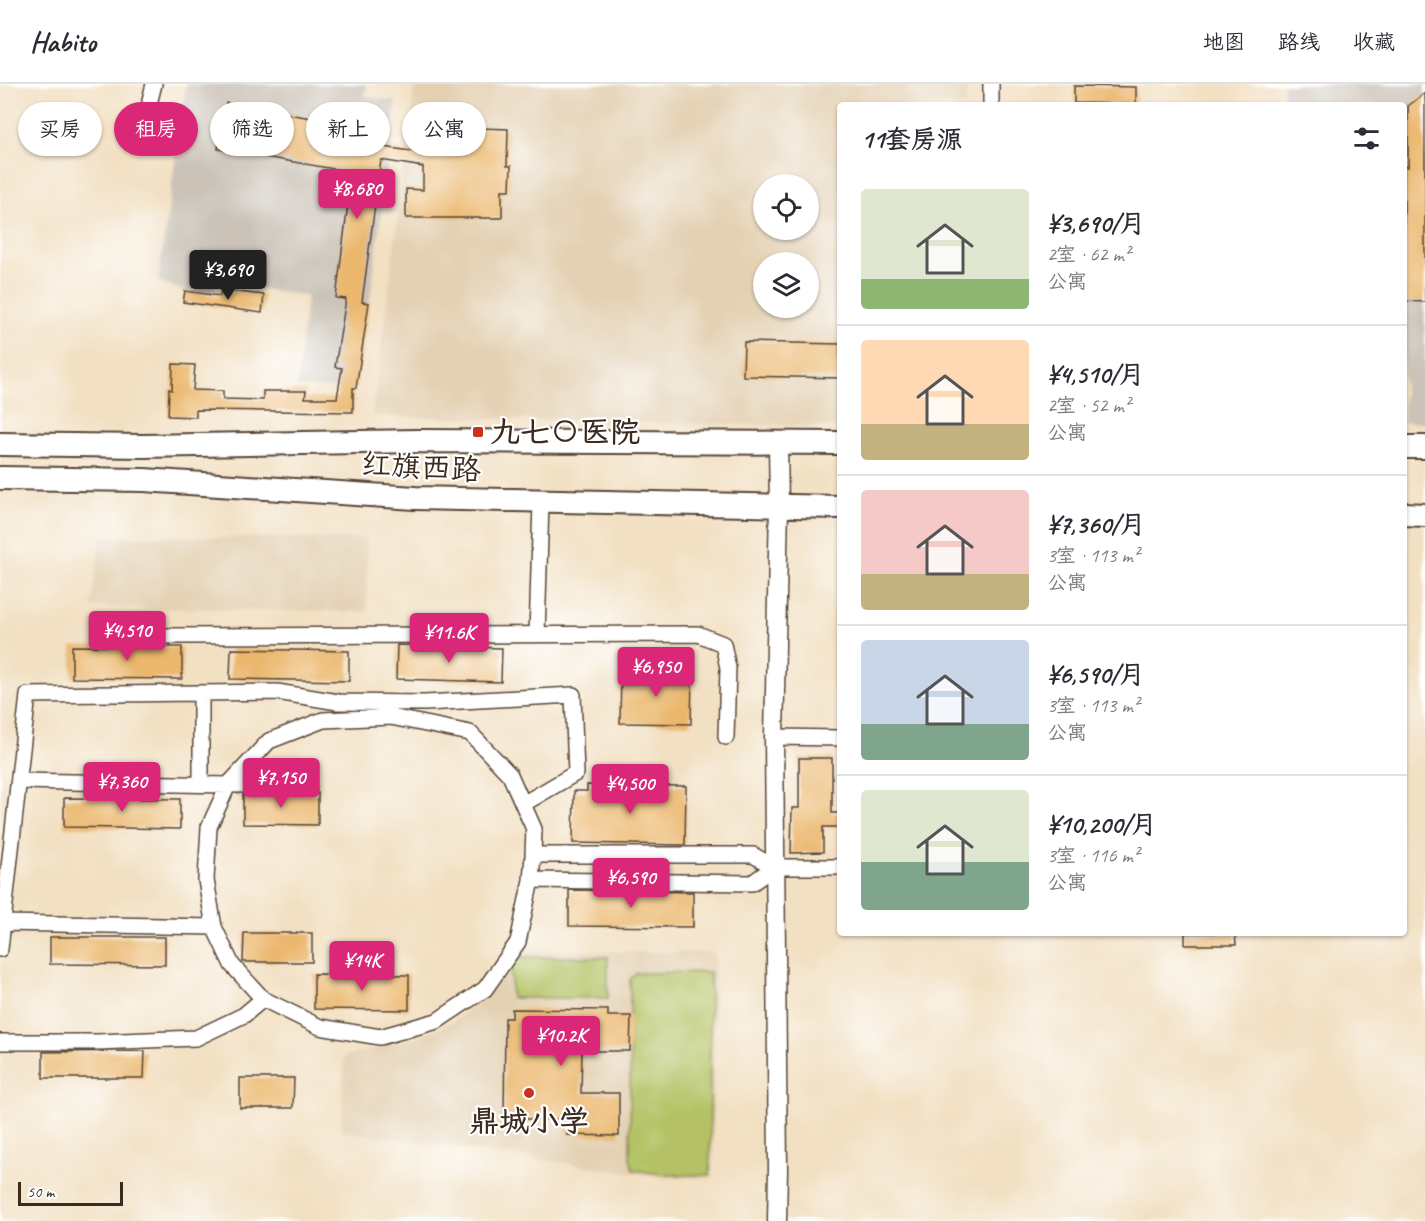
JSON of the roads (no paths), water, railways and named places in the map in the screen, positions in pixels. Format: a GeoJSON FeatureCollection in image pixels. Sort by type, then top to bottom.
{"type":"FeatureCollection","features":[{"type":"Feature","properties":{"kind":"main road","name":"红旗西路"},"geometry":{"type":"LineString","coordinates":[[0,444],[143,446],[417,441],[837,443]]}},
{"type":"Feature","properties":{"kind":"main road"},"geometry":{"type":"LineString","coordinates":[[1407,447],[1425,447]]}},
{"type":"Feature","properties":{"kind":"main road","name":"红旗西路"},"geometry":{"type":"LineString","coordinates":[[0,478],[144,480],[415,498],[837,507]]}},
{"type":"Feature","properties":{"kind":"main road"},"geometry":{"type":"LineString","coordinates":[[1407,514],[1425,515]]}},
{"type":"Feature","properties":{"kind":"street"},"geometry":{"type":"LineString","coordinates":[[150,99],[154,84]]}},
{"type":"Feature","properties":{"kind":"street"},"geometry":{"type":"LineString","coordinates":[[991,84],[991,102]]}},
{"type":"Feature","properties":{"kind":"street"},"geometry":{"type":"LineString","coordinates":[[777,1221],[774,737],[779,506],[778,443]]}},
{"type":"Feature","properties":{"kind":"street"},"geometry":{"type":"LineString","coordinates":[[537,635],[541,502]]}},
{"type":"Feature","properties":{"kind":"street"},"geometry":{"type":"LineString","coordinates":[[164,636],[699,634],[723,644],[728,668],[726,736]]}},
{"type":"Feature","properties":{"kind":"street"},"geometry":{"type":"LineString","coordinates":[[0,949],[28,695],[277,692],[391,710],[470,733],[510,776],[534,829],[531,880],[518,942],[485,989],[437,1021],[380,1037],[320,1027],[263,999],[232,965],[214,927],[206,880],[209,827],[228,784],[269,741],[324,720],[391,710],[425,703],[573,695],[576,773],[523,804]]}},
{"type":"Feature","properties":{"kind":"street"},"geometry":{"type":"LineString","coordinates":[[201,693],[201,784]]}},
{"type":"Feature","properties":{"kind":"street"},"geometry":{"type":"LineString","coordinates":[[774,737],[837,738]]}},
{"type":"Feature","properties":{"kind":"street"},"geometry":{"type":"LineString","coordinates":[[19,781],[292,784]]}},
{"type":"Feature","properties":{"kind":"street"},"geometry":{"type":"LineString","coordinates":[[533,855],[753,855],[774,867],[837,867]]}},
{"type":"Feature","properties":{"kind":"street"},"geometry":{"type":"LineString","coordinates":[[531,880],[752,883],[774,867]]}},
{"type":"Feature","properties":{"kind":"street"},"geometry":{"type":"LineString","coordinates":[[3,923],[214,927]]}},
{"type":"Feature","properties":{"kind":"street"},"geometry":{"type":"LineString","coordinates":[[0,1042],[97,1042],[196,1038],[244,1015],[263,999]]}},
{"type":"Feature","properties":{"kind":"place","name":"九七〇医院"},"geometry":{"type":"Point","coordinates":[478,432]}},
{"type":"Feature","properties":{"kind":"place","name":"鼎城小学"},"geometry":{"type":"Point","coordinates":[529,1093]}}]}
